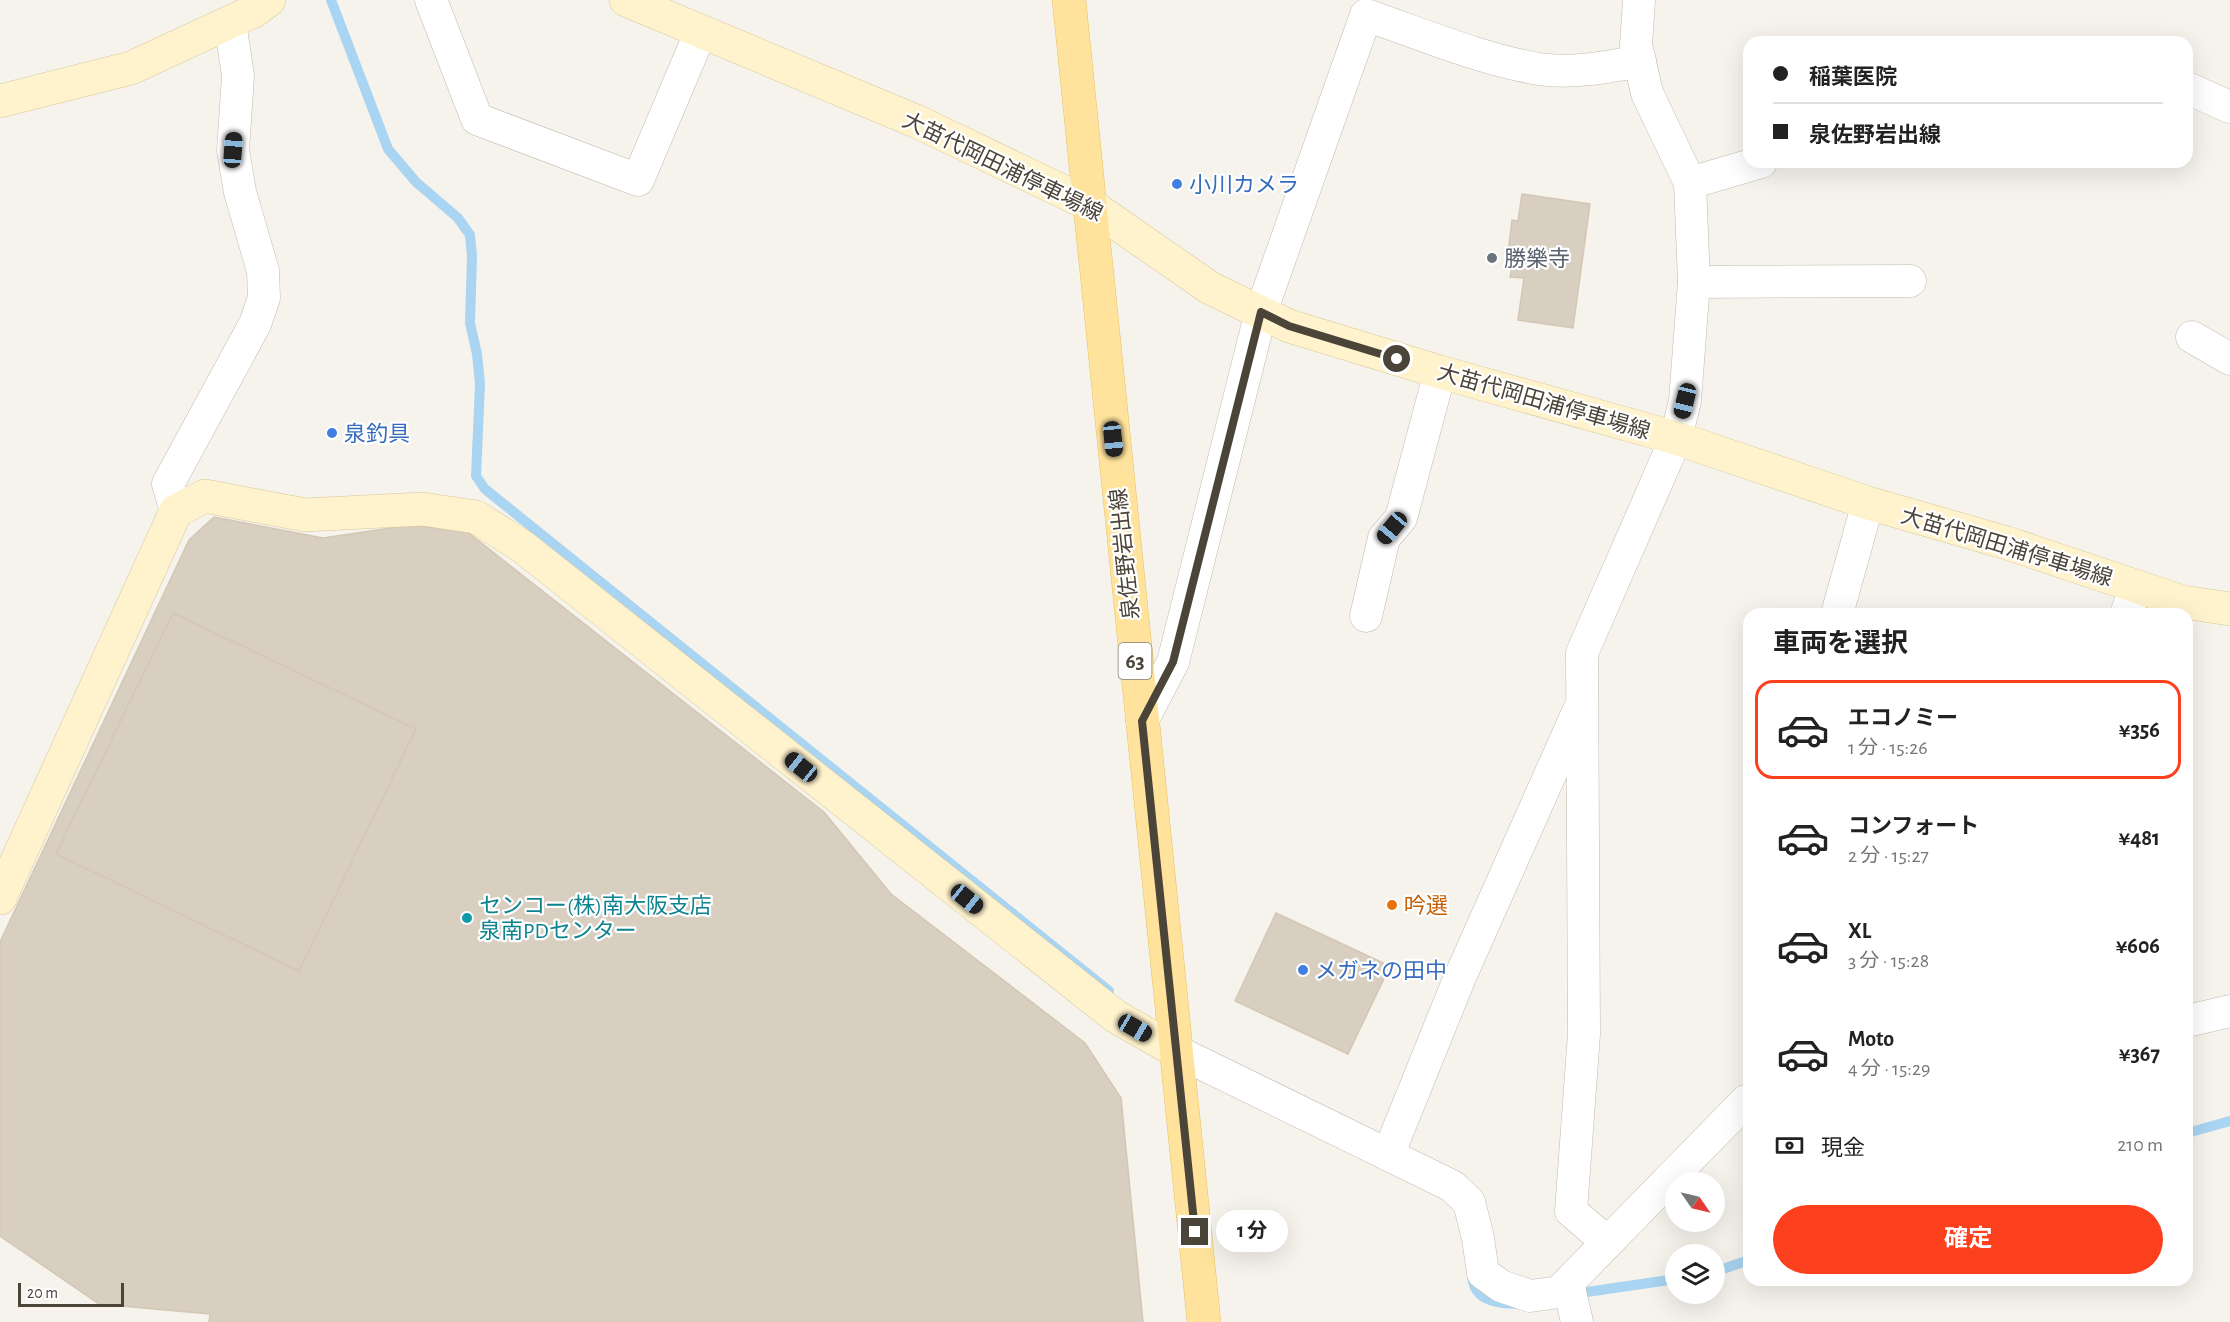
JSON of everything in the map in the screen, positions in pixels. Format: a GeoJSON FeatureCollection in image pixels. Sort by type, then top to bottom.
{"type":"FeatureCollection","features":[{"type":"Feature","properties":{"kind":"main road"},"geometry":{"type":"LineString","coordinates":[[0,101],[131,68],[254,11],[269,0]]}},
{"type":"Feature","properties":{"kind":"main road","name":"大苗代岡田浦停車場線"},"geometry":{"type":"LineString","coordinates":[[626,0],[918,122],[1089,204],[1210,288],[1289,326],[1440,372],[1676,438],[1868,503],[2007,543],[2131,600],[2183,602],[2230,609]]}},
{"type":"Feature","properties":{"kind":"main road","name":"泉佐野岩出線"},"geometry":{"type":"LineString","coordinates":[[1069,0],[1204,1322]]}},
{"type":"Feature","properties":{"kind":"main road"},"geometry":{"type":"LineString","coordinates":[[0,898],[176,511],[205,496],[305,515],[422,509],[476,517],[523,547],[1115,1016],[1176,1052]]}},
{"type":"Feature","properties":{"kind":"street"},"geometry":{"type":"LineString","coordinates":[[431,0],[477,119],[638,180],[701,31]]}},
{"type":"Feature","properties":{"kind":"street"},"geometry":{"type":"LineString","coordinates":[[1607,1242],[1571,1211],[1584,1034],[1582,653],[1676,438],[1685,401],[1694,282],[1690,183],[1647,93],[1636,45],[1639,0]]}},
{"type":"Feature","properties":{"kind":"street"},"geometry":{"type":"LineString","coordinates":[[1142,721],[1173,662],[1261,312],[1366,15],[1488,57],[1540,69],[1586,70],[1640,61]]}},
{"type":"Feature","properties":{"kind":"street"},"geometry":{"type":"LineString","coordinates":[[176,511],[168,484],[255,324],[264,298],[263,271],[240,192],[233,150],[238,76],[230,22]]}},
{"type":"Feature","properties":{"kind":"street"},"geometry":{"type":"LineString","coordinates":[[2193,91],[2230,107]]}},
{"type":"Feature","properties":{"kind":"street"},"geometry":{"type":"LineString","coordinates":[[1690,183],[1743,167]]}},
{"type":"Feature","properties":{"kind":"street"},"geometry":{"type":"LineString","coordinates":[[1694,282],[1910,281]]}},
{"type":"Feature","properties":{"kind":"street"},"geometry":{"type":"LineString","coordinates":[[2192,337],[2230,359]]}},
{"type":"Feature","properties":{"kind":"street"},"geometry":{"type":"LineString","coordinates":[[1366,616],[1384,538],[1401,518],[1440,372]]}},
{"type":"Feature","properties":{"kind":"street"},"geometry":{"type":"LineString","coordinates":[[1839,608],[1868,503]]}},
{"type":"Feature","properties":{"kind":"street"},"geometry":{"type":"LineString","coordinates":[[1388,1155],[1460,977],[1582,703]]}},
{"type":"Feature","properties":{"kind":"street"},"geometry":{"type":"LineString","coordinates":[[2193,1020],[2230,1011]]}},
{"type":"Feature","properties":{"kind":"street"},"geometry":{"type":"LineString","coordinates":[[1176,1052],[1452,1186],[1468,1202],[1478,1238],[1483,1273],[1501,1286],[1530,1296],[1559,1292],[1743,1104]]}},
{"type":"Feature","properties":{"kind":"street"},"geometry":{"type":"LineString","coordinates":[[1568,1283],[1577,1322]]}},
{"type":"Feature","properties":{"kind":"building"},"geometry":{"type":"Polygon","coordinates":[[[1522,194],[1590,204],[1573,328],[1518,320],[1524,278],[1510,277],[1513,262],[1507,261],[1512,220],[1518,221],[1522,194]]]}},
{"type":"Feature","properties":{"kind":"building","name":"センコー(株)南大阪支店 泉南PDセンター"},"geometry":{"type":"Polygon","coordinates":[[[214,517],[323,538],[411,525],[466,531],[824,812],[891,894],[1085,1043],[1121,1098],[1143,1322],[209,1322],[210,1314],[99,1304],[0,1236],[0,942],[189,540],[214,517]]]}},
{"type":"Feature","properties":{"kind":"building"},"geometry":{"type":"Polygon","coordinates":[[[173,613],[416,729],[299,971],[56,854],[173,613]]]}},
{"type":"Feature","properties":{"kind":"building"},"geometry":{"type":"Polygon","coordinates":[[[1276,913],[1390,966],[1348,1054],[1235,1001],[1276,913]]]}},
{"type":"Feature","properties":{"kind":"waterway"},"geometry":{"type":"LineString","coordinates":[[331,0],[388,149],[416,182],[458,218],[470,235],[472,256],[470,323],[477,354],[480,384],[476,476],[485,489],[1109,991]]}},
{"type":"Feature","properties":{"kind":"waterway"},"geometry":{"type":"LineString","coordinates":[[2193,1131],[2230,1121]]}},
{"type":"Feature","properties":{"kind":"waterway"},"geometry":{"type":"LineString","coordinates":[[1725,1268],[1743,1262]]}},
{"type":"Feature","properties":{"kind":"waterway"},"geometry":{"type":"LineString","coordinates":[[1472,1271],[1475,1288],[1485,1298],[1491,1301],[1516,1304]]}},
{"type":"Feature","properties":{"kind":"waterway"},"geometry":{"type":"LineString","coordinates":[[1573,1294],[1665,1281]]}},
{"type":"Feature","properties":{"kind":"place","name":"小川カメラ"},"geometry":{"type":"Point","coordinates":[1177,184]}},
{"type":"Feature","properties":{"kind":"place","name":"勝樂寺"},"geometry":{"type":"Point","coordinates":[1492,258]}},
{"type":"Feature","properties":{"kind":"place","name":"泉釣具"},"geometry":{"type":"Point","coordinates":[332,433]}},
{"type":"Feature","properties":{"kind":"place","name":"吟選"},"geometry":{"type":"Point","coordinates":[1392,905]}},
{"type":"Feature","properties":{"kind":"place","name":"センコー(株)南大阪支店 泉南PDセンター"},"geometry":{"type":"Point","coordinates":[467,918]}},
{"type":"Feature","properties":{"kind":"place","name":"メガネの田中"},"geometry":{"type":"Point","coordinates":[1303,970]}},
{"type":"Feature","properties":{"kind":"route"},"geometry":{"type":"LineString","coordinates":[[1195,1232],[1142,721],[1173,662],[1261,312],[1289,326],[1397,359]]}}]}
